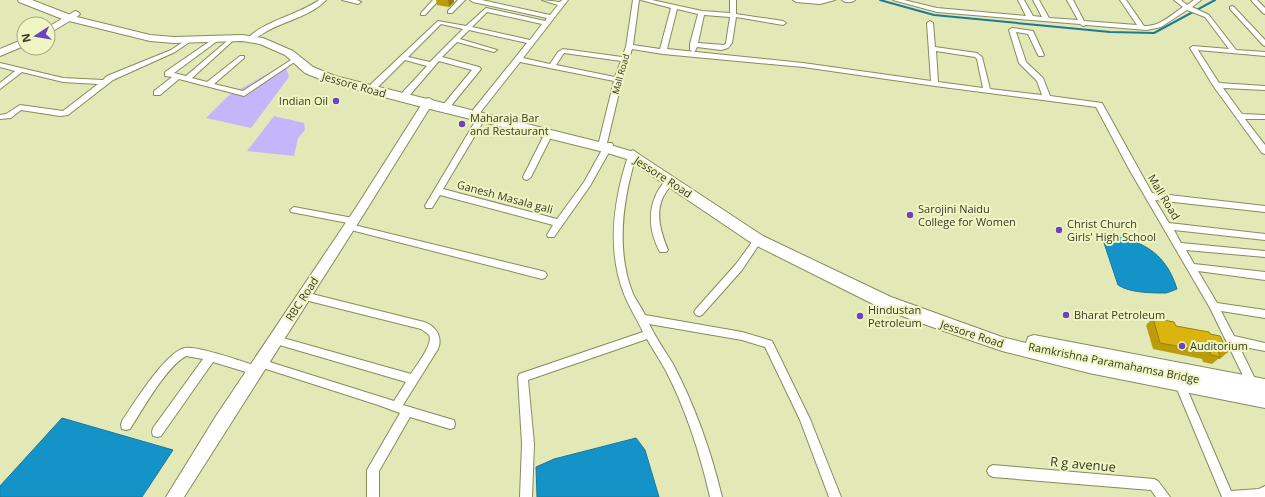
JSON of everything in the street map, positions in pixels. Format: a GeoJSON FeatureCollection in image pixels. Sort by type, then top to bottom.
{"type":"FeatureCollection","features":[{"type":"Feature","properties":{"kind":"main road","name":"Jessore Road"},"geometry":{"type":"LineString","coordinates":[[23,0],[72,16],[150,38],[163,40],[189,40],[254,36],[289,53],[309,70],[319,75],[549,133],[606,145]]}},
{"type":"Feature","properties":{"kind":"main road","name":"Jessore Road"},"geometry":{"type":"LineString","coordinates":[[39,0],[72,16],[161,34],[180,35],[235,33],[272,38],[292,48],[318,69],[341,77],[428,102],[447,105],[479,115],[606,145],[632,155],[679,180],[744,223],[789,249],[922,313]]}},
{"type":"Feature","properties":{"kind":"main road","name":"Jessore Road"},"geometry":{"type":"LineString","coordinates":[[632,155],[758,240],[885,302],[922,313],[1008,346],[1089,366],[1179,382],[1265,400]]}},
{"type":"Feature","properties":{"kind":"main road","name":"Ramkrishna Paramahamsa Bridge"},"geometry":{"type":"LineString","coordinates":[[955,325],[1044,350],[1261,389]]}},
{"type":"Feature","properties":{"kind":"street"},"geometry":{"type":"LineString","coordinates":[[254,36],[312,8],[323,0]]}},
{"type":"Feature","properties":{"kind":"street"},"geometry":{"type":"LineString","coordinates":[[345,0],[358,2]]}},
{"type":"Feature","properties":{"kind":"street"},"geometry":{"type":"LineString","coordinates":[[423,14],[436,0]]}},
{"type":"Feature","properties":{"kind":"street"},"geometry":{"type":"LineString","coordinates":[[450,12],[462,0]]}},
{"type":"Feature","properties":{"kind":"street"},"geometry":{"type":"LineString","coordinates":[[473,0],[486,1],[550,20]]}},
{"type":"Feature","properties":{"kind":"street"},"geometry":{"type":"LineString","coordinates":[[545,0],[563,2]]}},
{"type":"Feature","properties":{"kind":"street","name":"Mall Road"},"geometry":{"type":"LineString","coordinates":[[606,145],[618,80],[629,47],[636,0]]}},
{"type":"Feature","properties":{"kind":"street"},"geometry":{"type":"LineString","coordinates":[[649,0],[674,8],[702,13],[733,15],[783,23]]}},
{"type":"Feature","properties":{"kind":"street"},"geometry":{"type":"LineString","coordinates":[[693,44],[720,48],[726,47],[733,15],[733,0]]}},
{"type":"Feature","properties":{"kind":"street"},"geometry":{"type":"LineString","coordinates":[[796,0],[820,2],[832,0]]}},
{"type":"Feature","properties":{"kind":"street"},"geometry":{"type":"LineString","coordinates":[[845,0],[852,0]]}},
{"type":"Feature","properties":{"kind":"street"},"geometry":{"type":"LineString","coordinates":[[896,0],[930,10],[1142,28],[1159,26],[1198,0]]}},
{"type":"Feature","properties":{"kind":"street"},"geometry":{"type":"LineString","coordinates":[[1021,0],[1031,19]]}},
{"type":"Feature","properties":{"kind":"street"},"geometry":{"type":"LineString","coordinates":[[1036,0],[1047,20]]}},
{"type":"Feature","properties":{"kind":"street"},"geometry":{"type":"LineString","coordinates":[[1070,0],[1083,24]]}},
{"type":"Feature","properties":{"kind":"street"},"geometry":{"type":"LineString","coordinates":[[1123,0],[1142,28]]}},
{"type":"Feature","properties":{"kind":"street"},"geometry":{"type":"LineString","coordinates":[[1176,0],[1188,8],[1207,16],[1233,50]]}},
{"type":"Feature","properties":{"kind":"street"},"geometry":{"type":"LineString","coordinates":[[1254,0],[1265,12]]}},
{"type":"Feature","properties":{"kind":"street","name":"Ganesh Masala gali"},"geometry":{"type":"LineString","coordinates":[[563,2],[518,59],[479,115],[438,191],[559,223],[587,184],[606,145]]}},
{"type":"Feature","properties":{"kind":"street"},"geometry":{"type":"LineString","coordinates":[[663,52],[674,8]]}},
{"type":"Feature","properties":{"kind":"street"},"geometry":{"type":"LineString","coordinates":[[1232,8],[1265,44]]}},
{"type":"Feature","properties":{"kind":"street"},"geometry":{"type":"LineString","coordinates":[[405,95],[437,58],[486,10],[550,20]]}},
{"type":"Feature","properties":{"kind":"street"},"geometry":{"type":"LineString","coordinates":[[692,55],[693,44],[702,13]]}},
{"type":"Feature","properties":{"kind":"street"},"geometry":{"type":"LineString","coordinates":[[56,26],[72,16]]}},
{"type":"Feature","properties":{"kind":"street"},"geometry":{"type":"LineString","coordinates":[[374,86],[440,22],[531,42]]}},
{"type":"Feature","properties":{"kind":"street"},"geometry":{"type":"LineString","coordinates":[[930,23],[935,84]]}},
{"type":"Feature","properties":{"kind":"street"},"geometry":{"type":"LineString","coordinates":[[1041,55],[1031,32],[1012,30],[1023,63],[1026,68],[1040,80],[1047,99]]}},
{"type":"Feature","properties":{"kind":"street"},"geometry":{"type":"LineString","coordinates":[[1257,34],[1265,35]]}},
{"type":"Feature","properties":{"kind":"street"},"geometry":{"type":"LineString","coordinates":[[218,38],[168,74],[244,94],[296,59]]}},
{"type":"Feature","properties":{"kind":"street"},"geometry":{"type":"LineString","coordinates":[[187,79],[234,38]]}},
{"type":"Feature","properties":{"kind":"street"},"geometry":{"type":"LineString","coordinates":[[0,117],[7,118],[20,107],[62,114],[105,82],[120,73],[173,51],[189,40]]}},
{"type":"Feature","properties":{"kind":"street"},"geometry":{"type":"LineString","coordinates":[[455,40],[494,50]]}},
{"type":"Feature","properties":{"kind":"street"},"geometry":{"type":"LineString","coordinates":[[0,53],[16,46]]}},
{"type":"Feature","properties":{"kind":"street","name":"Mall Road"},"geometry":{"type":"LineString","coordinates":[[629,47],[663,52],[803,65],[1005,94],[1099,105],[1214,306],[1231,340],[1261,389]]}},
{"type":"Feature","properties":{"kind":"street"},"geometry":{"type":"LineString","coordinates":[[1265,54],[1233,50],[1193,48],[1217,85],[1265,151]]}},
{"type":"Feature","properties":{"kind":"street"},"geometry":{"type":"LineString","coordinates":[[933,49],[977,55],[980,58],[987,91]]}},
{"type":"Feature","properties":{"kind":"street"},"geometry":{"type":"LineString","coordinates":[[552,66],[560,53],[563,51],[625,59]]}},
{"type":"Feature","properties":{"kind":"street"},"geometry":{"type":"LineString","coordinates":[[208,85],[242,56]]}},
{"type":"Feature","properties":{"kind":"street"},"geometry":{"type":"LineString","coordinates":[[404,58],[432,65]]}},
{"type":"Feature","properties":{"kind":"street"},"geometry":{"type":"LineString","coordinates":[[437,58],[477,69],[447,105]]}},
{"type":"Feature","properties":{"kind":"street"},"geometry":{"type":"LineString","coordinates":[[518,59],[618,80]]}},
{"type":"Feature","properties":{"kind":"street"},"geometry":{"type":"LineString","coordinates":[[0,65],[63,80],[105,82]]}},
{"type":"Feature","properties":{"kind":"street"},"geometry":{"type":"LineString","coordinates":[[0,87],[20,70]]}},
{"type":"Feature","properties":{"kind":"street"},"geometry":{"type":"LineString","coordinates":[[157,94],[178,76]]}},
{"type":"Feature","properties":{"kind":"street"},"geometry":{"type":"LineString","coordinates":[[1217,85],[1265,88]]}},
{"type":"Feature","properties":{"kind":"street","name":"RBC Road"},"geometry":{"type":"LineString","coordinates":[[174,497],[409,135],[428,102]]}},
{"type":"Feature","properties":{"kind":"street"},"geometry":{"type":"LineString","coordinates":[[1239,116],[1265,117]]}},
{"type":"Feature","properties":{"kind":"street"},"geometry":{"type":"LineString","coordinates":[[527,177],[549,133]]}},
{"type":"Feature","properties":{"kind":"street"},"geometry":{"type":"LineString","coordinates":[[632,155],[620,206],[617,228],[619,257],[628,292],[648,334],[682,394],[707,463],[716,497]]}},
{"type":"Feature","properties":{"kind":"street"},"geometry":{"type":"LineString","coordinates":[[663,250],[656,233],[654,216],[659,195],[670,181]]}},
{"type":"Feature","properties":{"kind":"street"},"geometry":{"type":"LineString","coordinates":[[429,206],[438,191]]}},
{"type":"Feature","properties":{"kind":"street"},"geometry":{"type":"LineString","coordinates":[[1150,196],[1265,209]]}},
{"type":"Feature","properties":{"kind":"street"},"geometry":{"type":"LineString","coordinates":[[294,210],[542,275]]}},
{"type":"Feature","properties":{"kind":"street"},"geometry":{"type":"LineString","coordinates":[[551,235],[559,223]]}},
{"type":"Feature","properties":{"kind":"street"},"geometry":{"type":"LineString","coordinates":[[1168,226],[1265,237]]}},
{"type":"Feature","properties":{"kind":"street"},"geometry":{"type":"LineString","coordinates":[[699,312],[739,267],[758,240]]}},
{"type":"Feature","properties":{"kind":"street"},"geometry":{"type":"LineString","coordinates":[[1180,246],[1265,254]]}},
{"type":"Feature","properties":{"kind":"street"},"geometry":{"type":"LineString","coordinates":[[1192,267],[1265,276]]}},
{"type":"Feature","properties":{"kind":"street"},"geometry":{"type":"LineString","coordinates":[[304,296],[424,326],[431,330],[436,336],[434,346],[396,407]]}},
{"type":"Feature","properties":{"kind":"street"},"geometry":{"type":"LineString","coordinates":[[1214,306],[1265,314]]}},
{"type":"Feature","properties":{"kind":"street"},"geometry":{"type":"LineString","coordinates":[[642,319],[742,336],[768,344],[805,419],[835,497]]}},
{"type":"Feature","properties":{"kind":"street"},"geometry":{"type":"LineString","coordinates":[[526,497],[528,444],[522,377],[648,334]]}},
{"type":"Feature","properties":{"kind":"street"},"geometry":{"type":"LineString","coordinates":[[276,340],[414,380]]}},
{"type":"Feature","properties":{"kind":"street"},"geometry":{"type":"LineString","coordinates":[[1231,340],[1265,347]]}},
{"type":"Feature","properties":{"kind":"street"},"geometry":{"type":"LineString","coordinates":[[126,425],[165,368],[178,355],[190,352],[210,358],[258,367],[379,400],[450,424]]}},
{"type":"Feature","properties":{"kind":"street"},"geometry":{"type":"LineString","coordinates":[[157,432],[210,358]]}},
{"type":"Feature","properties":{"kind":"street"},"geometry":{"type":"LineString","coordinates":[[1179,382],[1228,497]]}},
{"type":"Feature","properties":{"kind":"street"},"geometry":{"type":"LineString","coordinates":[[373,497],[373,470],[408,411]]}},
{"type":"Feature","properties":{"kind":"street","name":"R g avenue"},"geometry":{"type":"LineString","coordinates":[[994,471],[1154,485],[1164,497]]}},
{"type":"Feature","properties":{"kind":"street"},"geometry":{"type":"LineString","coordinates":[[1232,497],[1262,496],[1265,492]]}},
{"type":"Feature","properties":{"kind":"shaded area"},"geometry":{"type":"Polygon","coordinates":[[[285,64],[289,77],[251,128],[206,118],[228,96],[285,64]]]}},
{"type":"Feature","properties":{"kind":"shaded area"},"geometry":{"type":"Polygon","coordinates":[[[274,116],[304,123],[305,130],[298,138],[294,156],[247,151],[274,116]]]}},
{"type":"Feature","properties":{"kind":"water"},"geometry":{"type":"Polygon","coordinates":[[[1101,234],[1127,239],[1139,243],[1149,249],[1158,256],[1165,265],[1172,276],[1177,289],[1166,293],[1148,293],[1129,290],[1118,285],[1101,234]]]}},
{"type":"Feature","properties":{"kind":"water"},"geometry":{"type":"Polygon","coordinates":[[[62,418],[173,450],[142,497],[0,497],[0,486],[62,418]]]}},
{"type":"Feature","properties":{"kind":"water"},"geometry":{"type":"Polygon","coordinates":[[[636,438],[645,450],[659,497],[537,497],[536,467],[554,459],[636,438]]]}},
{"type":"Feature","properties":{"kind":"building"},"geometry":{"type":"Polygon","coordinates":[[[1153,318],[1174,322],[1176,326],[1209,332],[1210,334],[1220,336],[1228,352],[1218,350],[1220,357],[1211,355],[1210,352],[1160,343],[1153,318]]]}},
{"type":"Feature","properties":{"kind":"waterway"},"geometry":{"type":"LineString","coordinates":[[880,0],[934,15],[1110,32],[1154,33],[1215,0]]}},
{"type":"Feature","properties":{"kind":"place","name":"Indian Oil"},"geometry":{"type":"Point","coordinates":[336,101]}},
{"type":"Feature","properties":{"kind":"place","name":"Maharaja Bar and Restaurant"},"geometry":{"type":"Point","coordinates":[462,124]}},
{"type":"Feature","properties":{"kind":"place","name":"Sarojini Naidu College for Women"},"geometry":{"type":"Point","coordinates":[910,215]}},
{"type":"Feature","properties":{"kind":"place","name":"Christ Church Girls' High School"},"geometry":{"type":"Point","coordinates":[1059,230]}},
{"type":"Feature","properties":{"kind":"place","name":"Bharat Petroleum"},"geometry":{"type":"Point","coordinates":[1066,315]}},
{"type":"Feature","properties":{"kind":"place","name":"Hindustan Petroleum"},"geometry":{"type":"Point","coordinates":[860,316]}},
{"type":"Feature","properties":{"kind":"place","name":"Auditorium"},"geometry":{"type":"Point","coordinates":[1182,346]}}]}
